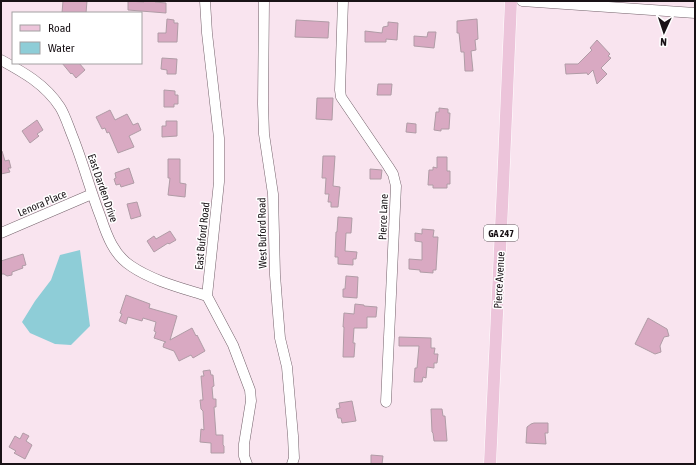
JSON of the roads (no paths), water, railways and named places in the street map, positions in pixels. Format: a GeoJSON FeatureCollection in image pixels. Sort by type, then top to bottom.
{"type":"FeatureCollection","features":[{"type":"Feature","properties":{"kind":"main road","name":"Pierce Avenue"},"geometry":{"type":"LineString","coordinates":[[490,464],[511,1]]}},
{"type":"Feature","properties":{"kind":"street","name":"East Buford Road"},"geometry":{"type":"LineString","coordinates":[[205,1],[206,33],[219,138],[219,182],[207,296]]}},
{"type":"Feature","properties":{"kind":"street","name":"West Buford Road"},"geometry":{"type":"LineString","coordinates":[[264,1],[264,134],[273,194],[276,294],[280,338],[286,367],[292,420],[294,458],[292,464]]}},
{"type":"Feature","properties":{"kind":"street","name":"Pierce Lane"},"geometry":{"type":"LineString","coordinates":[[343,1],[341,97],[393,174],[396,186],[386,402]]}},
{"type":"Feature","properties":{"kind":"street"},"geometry":{"type":"LineString","coordinates":[[522,1],[695,13]]}},
{"type":"Feature","properties":{"kind":"street","name":"East Darden Drive"},"geometry":{"type":"LineString","coordinates":[[1,60],[30,76],[41,85],[60,107],[76,144],[92,194],[110,242],[120,256],[130,266],[150,276],[207,296]]}},
{"type":"Feature","properties":{"kind":"street","name":"Lenora Place"},"geometry":{"type":"LineString","coordinates":[[1,233],[92,194]]}},
{"type":"Feature","properties":{"kind":"street"},"geometry":{"type":"LineString","coordinates":[[207,296],[233,345],[250,390],[251,401],[244,444],[246,464]]}},
{"type":"Feature","properties":{"kind":"water"},"geometry":{"type":"Polygon","coordinates":[[[80,250],[90,326],[71,345],[55,344],[30,333],[22,322],[35,301],[51,280],[60,255],[80,250]]]}}]}
